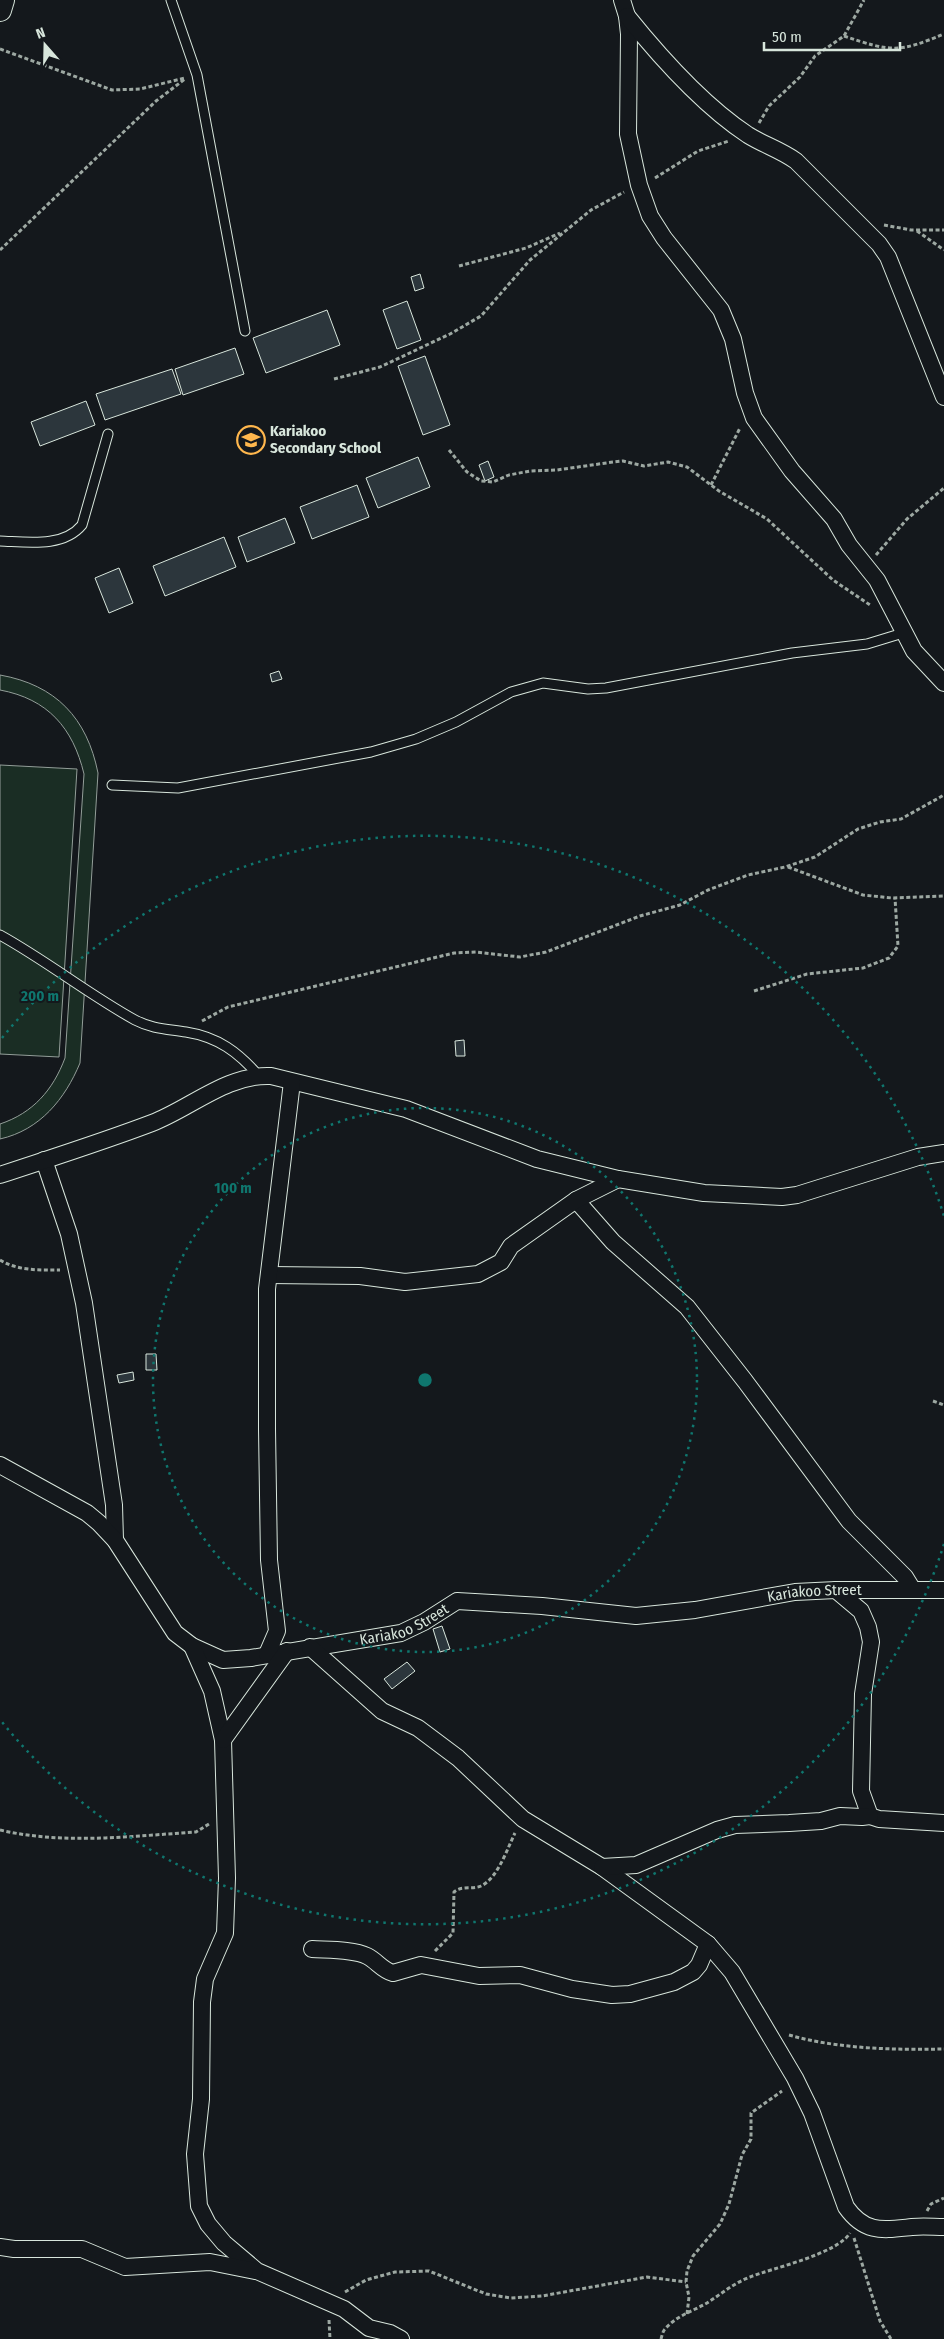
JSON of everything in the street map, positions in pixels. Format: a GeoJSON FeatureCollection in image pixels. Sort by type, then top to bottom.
{"type":"FeatureCollection","features":[{"type":"Feature","properties":{"kind":"street"},"geometry":{"type":"LineString","coordinates":[[0,10],[3,0]]}},
{"type":"Feature","properties":{"kind":"street"},"geometry":{"type":"LineString","coordinates":[[622,0],[627,16],[629,34],[626,123],[639,185],[654,226],[725,316],[754,418],[792,471],[834,520],[849,545],[877,580],[914,651],[944,683]]}},
{"type":"Feature","properties":{"kind":"street"},"geometry":{"type":"LineString","coordinates":[[627,16],[660,57],[708,102],[747,134],[784,152],[796,161],[871,234],[888,258],[944,397]]}},
{"type":"Feature","properties":{"kind":"street"},"geometry":{"type":"LineString","coordinates":[[0,1175],[153,1122],[234,1082],[259,1076],[271,1076],[406,1109],[537,1159],[618,1179],[704,1193],[782,1197],[816,1190],[918,1157],[944,1153]]}},
{"type":"Feature","properties":{"kind":"street"},"geometry":{"type":"LineString","coordinates":[[267,1654],[277,1631],[269,1560],[266,1429],[269,1275],[292,1082]]}},
{"type":"Feature","properties":{"kind":"street"},"geometry":{"type":"LineString","coordinates":[[44,1160],[69,1234],[77,1270],[112,1496],[115,1540]]}},
{"type":"Feature","properties":{"kind":"street"},"geometry":{"type":"LineString","coordinates":[[269,1275],[360,1276],[405,1282],[478,1274],[501,1262],[511,1246],[576,1200],[618,1179]]}},
{"type":"Feature","properties":{"kind":"street"},"geometry":{"type":"LineString","coordinates":[[576,1200],[613,1242],[687,1307],[746,1381],[849,1521],[906,1577],[913,1590]]}},
{"type":"Feature","properties":{"kind":"street","name":"Kariakoo Street"},"geometry":{"type":"LineString","coordinates":[[0,1465],[87,1513],[115,1540],[175,1633],[192,1646],[223,1660],[251,1658],[310,1647],[401,1634],[458,1601],[542,1606],[636,1616],[695,1610],[795,1592],[944,1590]]}},
{"type":"Feature","properties":{"kind":"street"},"geometry":{"type":"LineString","coordinates":[[836,1590],[864,1615],[871,1642],[863,1694],[861,1791],[870,1816]]}},
{"type":"Feature","properties":{"kind":"street"},"geometry":{"type":"LineString","coordinates":[[192,1646],[212,1691],[224,1740],[226,1929],[219,1952],[208,1972],[204,1987],[201,2099],[195,2154],[196,2195],[202,2215],[208,2224],[224,2242],[257,2271]]}},
{"type":"Feature","properties":{"kind":"street"},"geometry":{"type":"LineString","coordinates":[[310,1647],[382,1711],[418,1728],[445,1748],[522,1819],[602,1867],[708,1944],[732,1972],[766,2025],[795,2078],[815,2122],[846,2207],[852,2216],[869,2228],[885,2230],[944,2227]]}},
{"type":"Feature","properties":{"kind":"street"},"geometry":{"type":"LineString","coordinates":[[224,1740],[287,1651]]}},
{"type":"Feature","properties":{"kind":"street"},"geometry":{"type":"LineString","coordinates":[[602,1867],[636,1866],[717,1830],[735,1825],[821,1821],[840,1816],[862,1818],[870,1816],[893,1821],[944,1823]]}},
{"type":"Feature","properties":{"kind":"street"},"geometry":{"type":"LineString","coordinates":[[312,1949],[336,1950],[366,1956],[378,1966],[394,1973],[417,1966],[479,1976],[520,1975],[572,1989],[612,1995],[630,1994],[674,1982],[692,1972],[699,1965],[708,1944]]}},
{"type":"Feature","properties":{"kind":"street"},"geometry":{"type":"LineString","coordinates":[[0,2246],[14,2249],[82,2249],[125,2267],[210,2262],[257,2271],[344,2309],[369,2328],[390,2333],[401,2339]]}},
{"type":"Feature","properties":{"kind":"lane"},"geometry":{"type":"LineString","coordinates":[[172,0],[195,71],[245,331]]}},
{"type":"Feature","properties":{"kind":"lane"},"geometry":{"type":"LineString","coordinates":[[0,541],[37,543],[60,540],[75,534],[82,525],[108,434]]}},
{"type":"Feature","properties":{"kind":"lane"},"geometry":{"type":"LineString","coordinates":[[112,785],[178,788],[371,752],[416,739],[456,722],[512,692],[543,683],[588,689],[606,688],[792,652],[866,644],[900,627]]}},
{"type":"Feature","properties":{"kind":"lane"},"geometry":{"type":"LineString","coordinates":[[0,935],[27,950],[80,988],[137,1021],[154,1028],[184,1031],[219,1041],[243,1058],[259,1076]]}},
{"type":"Feature","properties":{"kind":"path"},"geometry":{"type":"LineString","coordinates":[[334,378],[380,367],[450,334],[481,316],[530,260],[607,199],[662,175],[698,151],[747,134],[770,106],[800,77],[815,56],[844,36],[864,0]]}},
{"type":"Feature","properties":{"kind":"path"},"geometry":{"type":"LineString","coordinates":[[844,36],[867,44],[898,50],[915,46],[944,34]]}},
{"type":"Feature","properties":{"kind":"path"},"geometry":{"type":"LineString","coordinates":[[0,49],[112,90],[140,89],[186,78]]}},
{"type":"Feature","properties":{"kind":"path"},"geometry":{"type":"LineString","coordinates":[[0,250],[156,101],[195,71]]}},
{"type":"Feature","properties":{"kind":"path"},"geometry":{"type":"LineString","coordinates":[[857,220],[917,230],[944,230]]}},
{"type":"Feature","properties":{"kind":"path"},"geometry":{"type":"LineString","coordinates":[[917,230],[944,250]]}},
{"type":"Feature","properties":{"kind":"path"},"geometry":{"type":"LineString","coordinates":[[459,266],[526,248],[566,231]]}},
{"type":"Feature","properties":{"kind":"path"},"geometry":{"type":"LineString","coordinates":[[711,485],[750,408]]}},
{"type":"Feature","properties":{"kind":"path"},"geometry":{"type":"LineString","coordinates":[[449,450],[467,472],[481,482],[493,482],[509,475],[530,471],[557,470],[623,461],[644,466],[668,462],[687,467],[711,485],[767,519],[833,580],[900,627]]}},
{"type":"Feature","properties":{"kind":"path"},"geometry":{"type":"LineString","coordinates":[[866,566],[907,519],[944,488]]}},
{"type":"Feature","properties":{"kind":"path"},"geometry":{"type":"LineString","coordinates":[[184,1031],[228,1007],[454,953],[476,952],[530,957],[640,916],[680,905],[708,890],[748,875],[788,866],[815,857],[858,829],[880,822],[901,819],[944,795]]}},
{"type":"Feature","properties":{"kind":"path"},"geometry":{"type":"LineString","coordinates":[[788,866],[863,895],[895,898],[944,896]]}},
{"type":"Feature","properties":{"kind":"path"},"geometry":{"type":"LineString","coordinates":[[754,990],[807,974],[863,968],[889,958],[898,946],[895,898]]}},
{"type":"Feature","properties":{"kind":"path"},"geometry":{"type":"LineString","coordinates":[[0,1260],[16,1267],[32,1270],[77,1270]]}},
{"type":"Feature","properties":{"kind":"path"},"geometry":{"type":"LineString","coordinates":[[933,1401],[944,1405]]}},
{"type":"Feature","properties":{"kind":"path"},"geometry":{"type":"LineString","coordinates":[[0,1830],[20,1835],[86,1838],[196,1832],[206,1827],[219,1814],[225,1798]]}},
{"type":"Feature","properties":{"kind":"path"},"geometry":{"type":"LineString","coordinates":[[417,1966],[453,1933],[454,1892],[458,1889],[480,1886],[490,1878],[522,1819]]}},
{"type":"Feature","properties":{"kind":"path"},"geometry":{"type":"LineString","coordinates":[[766,2025],[790,2036],[825,2043],[915,2050],[944,2049]]}},
{"type":"Feature","properties":{"kind":"path"},"geometry":{"type":"LineString","coordinates":[[687,2314],[689,2297],[686,2282],[693,2256],[720,2224],[729,2204],[742,2155],[751,2139],[751,2113],[780,2093],[795,2078]]}},
{"type":"Feature","properties":{"kind":"path"},"geometry":{"type":"LineString","coordinates":[[661,2339],[664,2330],[747,2278],[795,2263],[846,2240],[852,2230],[880,2321],[891,2339]]}},
{"type":"Feature","properties":{"kind":"path"},"geometry":{"type":"LineString","coordinates":[[328,2301],[366,2280],[395,2272],[428,2271],[486,2294],[511,2298],[542,2296],[647,2277],[686,2282]]}},
{"type":"Feature","properties":{"kind":"green space"},"geometry":{"type":"Polygon","coordinates":[[[0,675],[37,687],[53,696],[66,707],[77,720],[86,736],[98,773],[80,1063],[67,1089],[49,1111],[27,1128],[14,1135],[0,1139],[0,1124],[22,1114],[40,1099],[48,1090],[65,1058],[84,774],[73,743],[56,718],[32,700],[0,690],[0,675]]]}},
{"type":"Feature","properties":{"kind":"green space"},"geometry":{"type":"Polygon","coordinates":[[[0,765],[77,769],[59,1057],[0,1054],[0,765]]]}},
{"type":"Feature","properties":{"kind":"building"},"geometry":{"type":"Polygon","coordinates":[[[420,274],[424,288],[415,291],[411,277],[420,274]]]}},
{"type":"Feature","properties":{"kind":"building"},"geometry":{"type":"Polygon","coordinates":[[[407,301],[421,340],[397,349],[383,310],[407,301]]]}},
{"type":"Feature","properties":{"kind":"building"},"geometry":{"type":"Polygon","coordinates":[[[327,310],[340,345],[266,373],[253,338],[327,310]]]}},
{"type":"Feature","properties":{"kind":"building"},"geometry":{"type":"Polygon","coordinates":[[[235,348],[244,374],[183,395],[175,369],[235,348]]]}},
{"type":"Feature","properties":{"kind":"building"},"geometry":{"type":"Polygon","coordinates":[[[425,356],[450,425],[423,435],[398,366],[425,356]]]}},
{"type":"Feature","properties":{"kind":"building"},"geometry":{"type":"Polygon","coordinates":[[[172,369],[181,394],[105,420],[96,394],[172,369]]]}},
{"type":"Feature","properties":{"kind":"building"},"geometry":{"type":"Polygon","coordinates":[[[86,401],[95,425],[40,446],[31,422],[86,401]]]}},
{"type":"Feature","properties":{"kind":"building"},"geometry":{"type":"Polygon","coordinates":[[[418,457],[430,487],[378,508],[366,478],[418,457]]]}},
{"type":"Feature","properties":{"kind":"building"},"geometry":{"type":"Polygon","coordinates":[[[488,461],[494,477],[485,481],[479,465],[488,461]]]}},
{"type":"Feature","properties":{"kind":"building"},"geometry":{"type":"Polygon","coordinates":[[[357,485],[369,517],[312,539],[300,507],[357,485]]]}},
{"type":"Feature","properties":{"kind":"building"},"geometry":{"type":"Polygon","coordinates":[[[285,518],[295,543],[247,562],[238,537],[285,518]]]}},
{"type":"Feature","properties":{"kind":"building"},"geometry":{"type":"Polygon","coordinates":[[[224,537],[236,567],[165,596],[153,566],[224,537]]]}},
{"type":"Feature","properties":{"kind":"building"},"geometry":{"type":"Polygon","coordinates":[[[119,568],[133,603],[109,613],[95,578],[119,568]]]}},
{"type":"Feature","properties":{"kind":"building"},"geometry":{"type":"Polygon","coordinates":[[[279,671],[282,679],[272,682],[270,674],[279,671]]]}},
{"type":"Feature","properties":{"kind":"building"},"geometry":{"type":"Polygon","coordinates":[[[464,1040],[465,1056],[456,1056],[455,1041],[464,1040]]]}},
{"type":"Feature","properties":{"kind":"building"},"geometry":{"type":"Polygon","coordinates":[[[146,1354],[156,1354],[157,1370],[146,1370],[146,1354]]]}},
{"type":"Feature","properties":{"kind":"building"},"geometry":{"type":"Polygon","coordinates":[[[133,1372],[134,1380],[119,1383],[117,1375],[133,1372]]]}},
{"type":"Feature","properties":{"kind":"building"},"geometry":{"type":"Polygon","coordinates":[[[442,1626],[450,1649],[440,1652],[433,1629],[442,1626]]]}},
{"type":"Feature","properties":{"kind":"building"},"geometry":{"type":"Polygon","coordinates":[[[407,1662],[415,1671],[392,1689],[384,1679],[407,1662]]]}},
{"type":"Feature","properties":{"kind":"place","name":"Kariakoo Secondary School"},"geometry":{"type":"Point","coordinates":[251,440]}}]}
